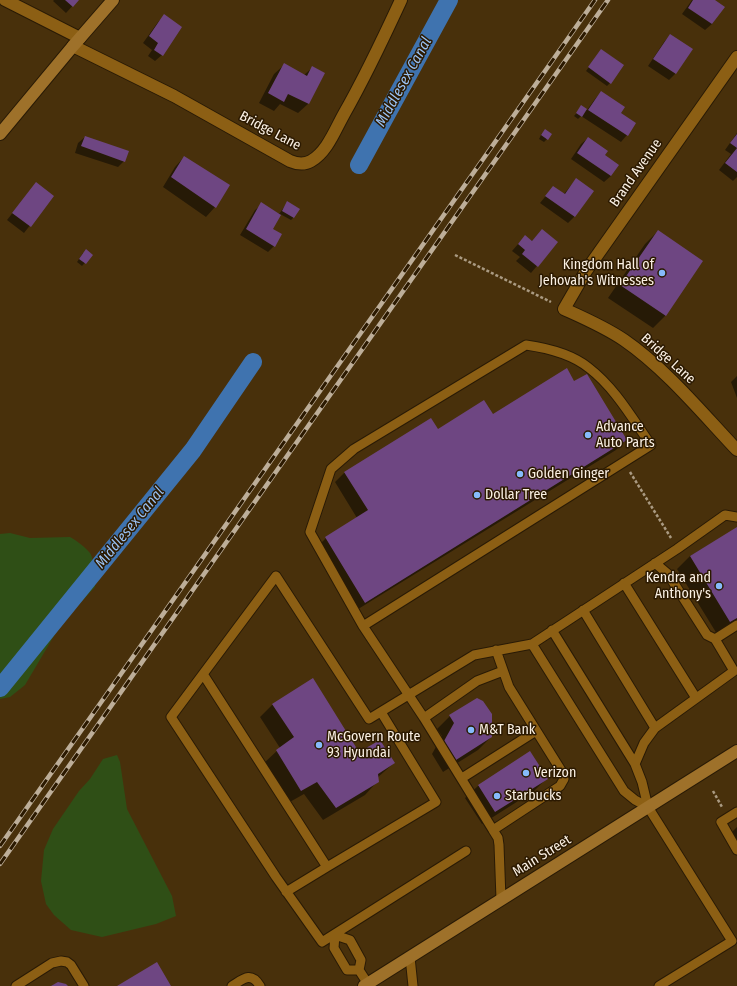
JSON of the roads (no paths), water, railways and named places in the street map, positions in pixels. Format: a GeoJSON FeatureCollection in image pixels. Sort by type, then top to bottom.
{"type":"FeatureCollection","features":[{"type":"Feature","properties":{"kind":"main road"},"geometry":{"type":"LineString","coordinates":[[0,134],[76,42],[113,0]]}},
{"type":"Feature","properties":{"kind":"main road","name":"Main Street"},"geometry":{"type":"LineString","coordinates":[[366,985],[737,751]]}},
{"type":"Feature","properties":{"kind":"street","name":"Bridge Lane"},"geometry":{"type":"LineString","coordinates":[[5,0],[76,42],[290,161],[303,164],[317,156],[332,137],[376,53],[401,0]]}},
{"type":"Feature","properties":{"kind":"street","name":"Brand Avenue"},"geometry":{"type":"LineString","coordinates":[[564,309],[586,271],[737,57]]}},
{"type":"Feature","properties":{"kind":"street","name":"Bridge Lane"},"geometry":{"type":"LineString","coordinates":[[564,309],[596,324],[623,340],[644,355],[684,394],[737,450]]}},
{"type":"Feature","properties":{"kind":"lane"},"geometry":{"type":"LineString","coordinates":[[363,626],[651,445],[618,397],[588,367],[557,351],[526,345],[354,449],[330,469],[310,532],[363,626],[424,718],[498,838],[501,899]]}},
{"type":"Feature","properties":{"kind":"lane"},"geometry":{"type":"LineString","coordinates":[[466,851],[322,942],[286,892],[171,717],[276,576],[369,719],[470,657],[479,653],[532,644],[624,584],[725,515],[737,517]]}},
{"type":"Feature","properties":{"kind":"lane"},"geometry":{"type":"LineString","coordinates":[[635,764],[644,743],[655,728],[734,671],[714,639],[707,635],[668,574],[655,563]]}},
{"type":"Feature","properties":{"kind":"lane"},"geometry":{"type":"LineString","coordinates":[[624,584],[696,698]]}},
{"type":"Feature","properties":{"kind":"lane"},"geometry":{"type":"LineString","coordinates":[[583,610],[655,728]]}},
{"type":"Feature","properties":{"kind":"lane"},"geometry":{"type":"LineString","coordinates":[[714,639],[737,624]]}},
{"type":"Feature","properties":{"kind":"lane"},"geometry":{"type":"LineString","coordinates":[[552,630],[635,764],[642,782],[648,807],[735,942],[659,986]]}},
{"type":"Feature","properties":{"kind":"lane"},"geometry":{"type":"LineString","coordinates":[[532,644],[624,791],[635,800],[648,807]]}},
{"type":"Feature","properties":{"kind":"lane"},"geometry":{"type":"LineString","coordinates":[[493,830],[560,786],[564,781],[563,773],[509,687],[496,650]]}},
{"type":"Feature","properties":{"kind":"lane"},"geometry":{"type":"LineString","coordinates":[[424,718],[477,681],[504,670]]}},
{"type":"Feature","properties":{"kind":"lane"},"geometry":{"type":"LineString","coordinates":[[203,674],[327,867]]}},
{"type":"Feature","properties":{"kind":"lane"},"geometry":{"type":"LineString","coordinates":[[286,892],[436,802],[381,712]]}},
{"type":"Feature","properties":{"kind":"lane"},"geometry":{"type":"LineString","coordinates":[[462,778],[536,731]]}},
{"type":"Feature","properties":{"kind":"lane"},"geometry":{"type":"LineString","coordinates":[[737,812],[721,822],[737,850]]}},
{"type":"Feature","properties":{"kind":"lane"},"geometry":{"type":"LineString","coordinates":[[335,935],[350,940],[361,960],[359,970],[366,985]]}},
{"type":"Feature","properties":{"kind":"lane"},"geometry":{"type":"LineString","coordinates":[[335,935],[334,948],[347,970],[359,970]]}},
{"type":"Feature","properties":{"kind":"lane"},"geometry":{"type":"LineString","coordinates":[[410,957],[412,986]]}},
{"type":"Feature","properties":{"kind":"lane"},"geometry":{"type":"LineString","coordinates":[[16,986],[52,963],[61,960],[72,965],[84,986]]}},
{"type":"Feature","properties":{"kind":"lane"},"geometry":{"type":"LineString","coordinates":[[232,986],[243,979],[250,977],[260,986]]}},
{"type":"Feature","properties":{"kind":"waterway","name":"Middlesex Canal"},"geometry":{"type":"LineString","coordinates":[[359,165],[449,0]]}},
{"type":"Feature","properties":{"kind":"waterway","name":"Middlesex Canal"},"geometry":{"type":"LineString","coordinates":[[0,688],[193,450],[253,362]]}},
{"type":"Feature","properties":{"kind":"railway"},"geometry":{"type":"LineString","coordinates":[[0,846],[595,0]]}},
{"type":"Feature","properties":{"kind":"railway"},"geometry":{"type":"LineString","coordinates":[[0,864],[608,0]]}},
{"type":"Feature","properties":{"kind":"place","name":"Kingdom Hall of Jehovah's Witnesses"},"geometry":{"type":"Point","coordinates":[662,273]}},
{"type":"Feature","properties":{"kind":"place","name":"Advance Auto Parts"},"geometry":{"type":"Point","coordinates":[588,435]}},
{"type":"Feature","properties":{"kind":"place","name":"Golden Ginger"},"geometry":{"type":"Point","coordinates":[520,474]}},
{"type":"Feature","properties":{"kind":"place","name":"Dollar Tree"},"geometry":{"type":"Point","coordinates":[477,495]}},
{"type":"Feature","properties":{"kind":"place","name":"Kendra and Anthony's"},"geometry":{"type":"Point","coordinates":[719,586]}},
{"type":"Feature","properties":{"kind":"place","name":"M&T Bank"},"geometry":{"type":"Point","coordinates":[471,730]}},
{"type":"Feature","properties":{"kind":"place","name":"McGovern Route 93 Hyundai"},"geometry":{"type":"Point","coordinates":[319,745]}},
{"type":"Feature","properties":{"kind":"place","name":"Verizon"},"geometry":{"type":"Point","coordinates":[526,773]}},
{"type":"Feature","properties":{"kind":"place","name":"Starbucks"},"geometry":{"type":"Point","coordinates":[497,796]}}]}
